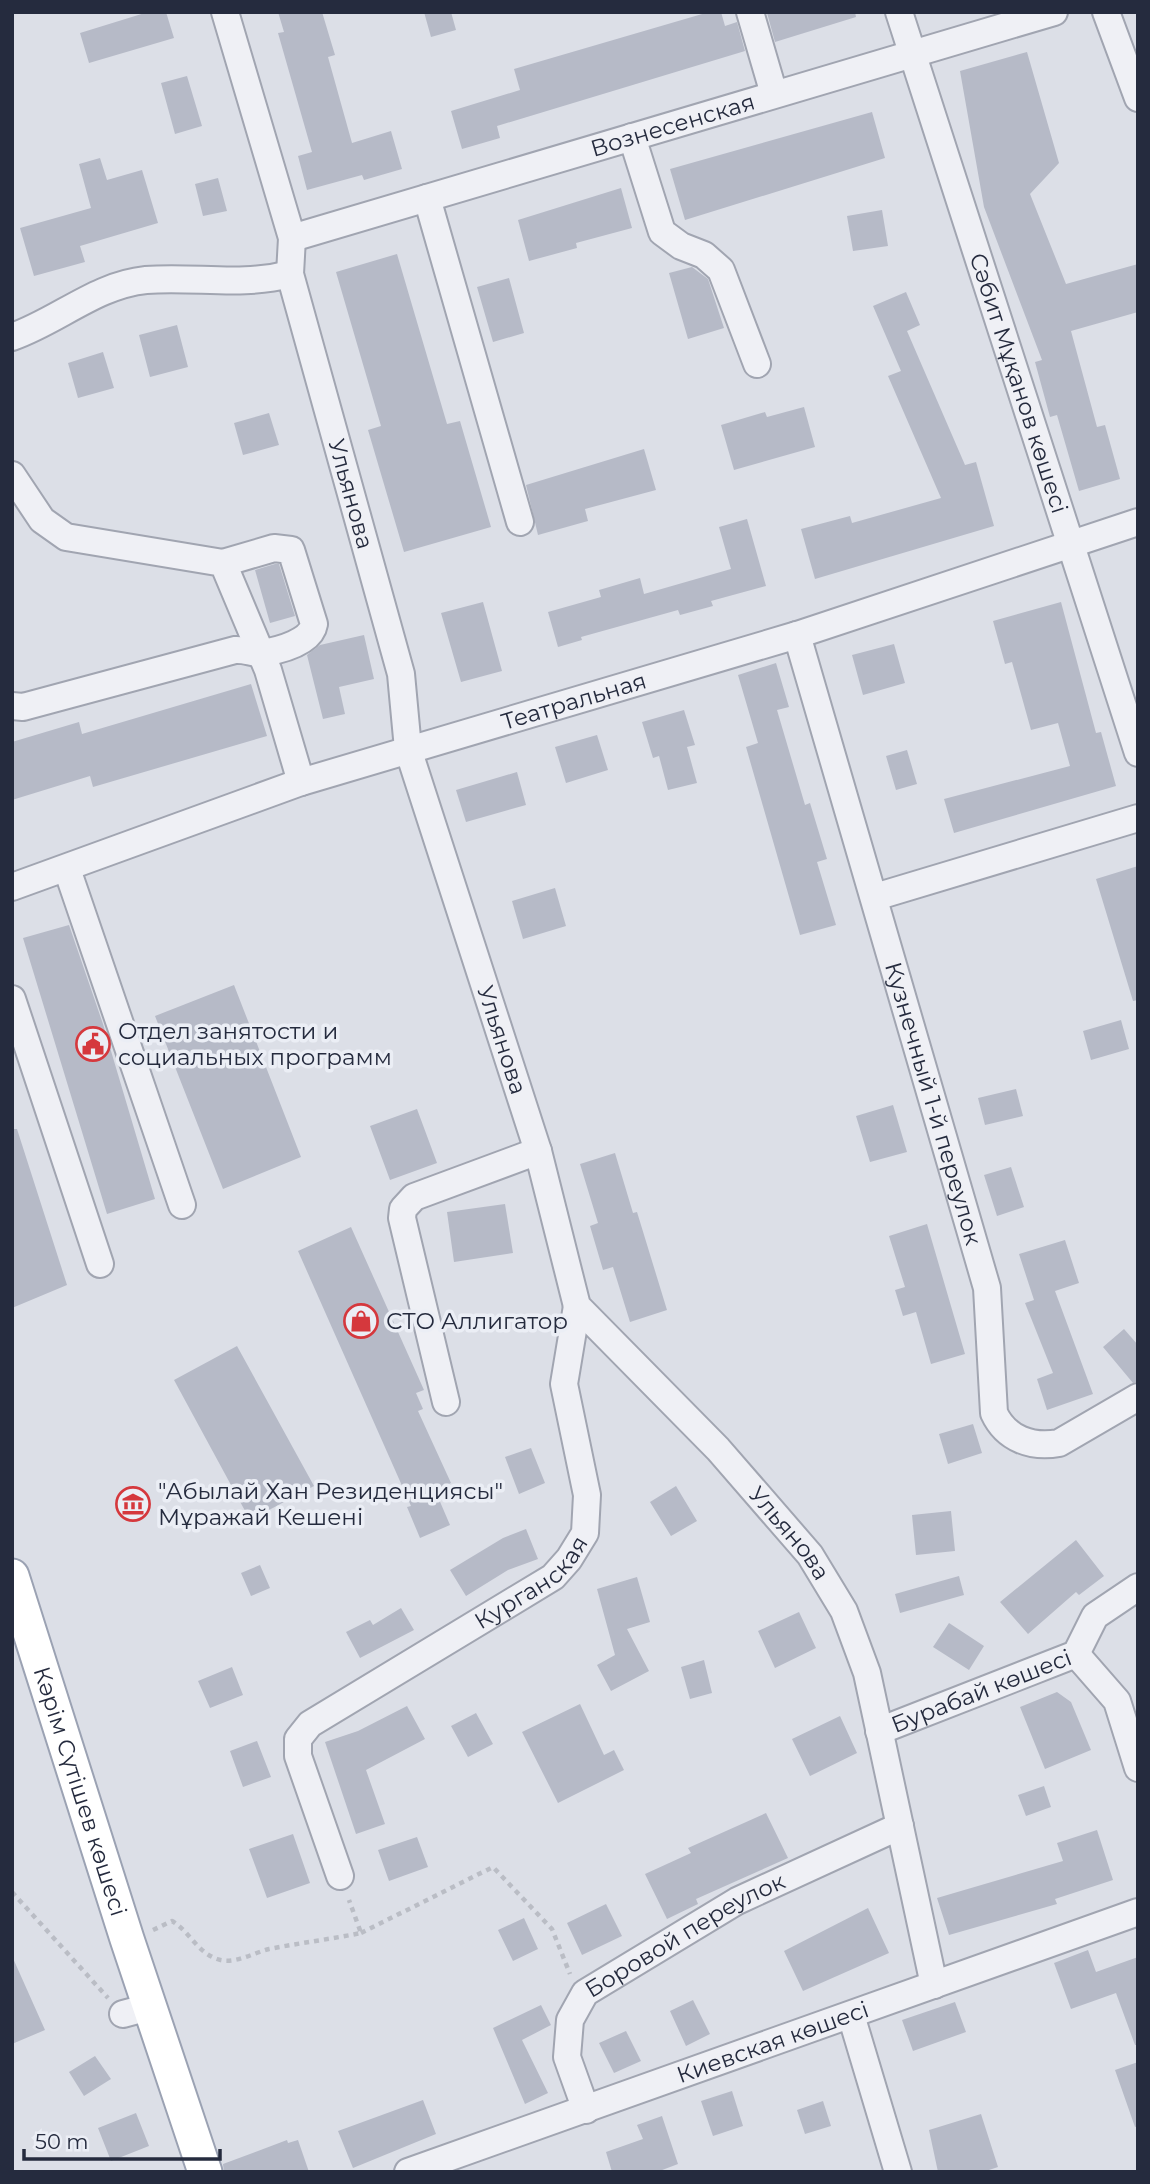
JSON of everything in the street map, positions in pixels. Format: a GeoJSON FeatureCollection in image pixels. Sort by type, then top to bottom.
{"type":"FeatureCollection","features":[{"type":"Feature","properties":{"kind":"main road","name":"Кәрім Сүтішев көшесі"},"geometry":{"type":"LineString","coordinates":[[12,1576],[127,1939],[136,2011],[205,2172]]}},
{"type":"Feature","properties":{"kind":"street","name":"Ульянова"},"geometry":{"type":"LineString","coordinates":[[225,12],[292,238],[290,274],[401,674],[408,749],[538,1151],[577,1306],[718,1449],[810,1555],[844,1611],[867,1673],[934,1985]]}},
{"type":"Feature","properties":{"kind":"street"},"geometry":{"type":"LineString","coordinates":[[750,12],[774,94]]}},
{"type":"Feature","properties":{"kind":"street","name":"Сәбит Мұқанов көшесі"},"geometry":{"type":"LineString","coordinates":[[900,12],[1138,753]]}},
{"type":"Feature","properties":{"kind":"street","name":"Вознесенская"},"geometry":{"type":"LineString","coordinates":[[292,238],[1054,12]]}},
{"type":"Feature","properties":{"kind":"street"},"geometry":{"type":"LineString","coordinates":[[1106,12],[1138,98]]}},
{"type":"Feature","properties":{"kind":"street"},"geometry":{"type":"LineString","coordinates":[[632,137],[662,232],[681,246],[704,255],[721,270],[757,364]]}},
{"type":"Feature","properties":{"kind":"street"},"geometry":{"type":"LineString","coordinates":[[427,198],[520,522]]}},
{"type":"Feature","properties":{"kind":"street"},"geometry":{"type":"LineString","coordinates":[[12,337],[118,286],[145,281],[242,283],[290,274]]}},
{"type":"Feature","properties":{"kind":"street"},"geometry":{"type":"LineString","coordinates":[[12,475],[42,520],[66,537],[223,564],[280,547],[295,554],[314,629],[307,638],[260,654],[235,650],[23,707],[12,706]]}},
{"type":"Feature","properties":{"kind":"street","name":"Театральная"},"geometry":{"type":"LineString","coordinates":[[12,887],[301,782],[797,635],[1138,522]]}},
{"type":"Feature","properties":{"kind":"street"},"geometry":{"type":"LineString","coordinates":[[223,564],[268,670],[301,782]]}},
{"type":"Feature","properties":{"kind":"street","name":"Кузнечный 1-й переулок"},"geometry":{"type":"LineString","coordinates":[[797,635],[988,1288],[994,1413],[999,1425],[1020,1440],[1045,1446],[1059,1443],[1138,1397]]}},
{"type":"Feature","properties":{"kind":"street"},"geometry":{"type":"LineString","coordinates":[[875,897],[1138,818]]}},
{"type":"Feature","properties":{"kind":"street"},"geometry":{"type":"LineString","coordinates":[[67,869],[182,1205]]}},
{"type":"Feature","properties":{"kind":"street"},"geometry":{"type":"LineString","coordinates":[[12,999],[100,1264]]}},
{"type":"Feature","properties":{"kind":"street"},"geometry":{"type":"LineString","coordinates":[[446,1402],[402,1218],[403,1209],[414,1197],[538,1151]]}},
{"type":"Feature","properties":{"kind":"street","name":"Курганская"},"geometry":{"type":"LineString","coordinates":[[340,1876],[298,1756],[298,1739],[310,1724],[553,1577],[569,1559],[584,1533],[587,1495],[564,1384],[577,1306]]}},
{"type":"Feature","properties":{"kind":"street","name":"Бурабай көшесі"},"geometry":{"type":"LineString","coordinates":[[879,1731],[1076,1654],[1095,1616],[1138,1587]]}},
{"type":"Feature","properties":{"kind":"street"},"geometry":{"type":"LineString","coordinates":[[1076,1654],[1127,1696],[1138,1768]]}},
{"type":"Feature","properties":{"kind":"street","name":"Боровой переулок"},"geometry":{"type":"LineString","coordinates":[[586,2110],[567,2057],[570,2020],[585,1993],[737,1901],[900,1826]]}},
{"type":"Feature","properties":{"kind":"street","name":"Киевская көшесі"},"geometry":{"type":"LineString","coordinates":[[408,2172],[1138,1912]]}},
{"type":"Feature","properties":{"kind":"street"},"geometry":{"type":"LineString","coordinates":[[851,2015],[898,2172]]}},
{"type":"Feature","properties":{"kind":"path"},"geometry":{"type":"LineString","coordinates":[[127,1939],[172,1921],[188,1931],[201,1951],[220,1960],[241,1959],[268,1949],[361,1933],[493,1867],[552,1929],[565,1968],[585,1993]]}},
{"type":"Feature","properties":{"kind":"path"},"geometry":{"type":"LineString","coordinates":[[340,1876],[361,1933]]}},
{"type":"Feature","properties":{"kind":"path"},"geometry":{"type":"LineString","coordinates":[[12,1892],[136,2011]]}},
{"type":"Feature","properties":{"kind":"building"},"geometry":{"type":"Polygon","coordinates":[[[148,12],[166,12],[174,38],[89,63],[80,33],[148,12]]]}},
{"type":"Feature","properties":{"kind":"building"},"geometry":{"type":"Polygon","coordinates":[[[278,12],[322,12],[335,55],[328,57],[352,143],[391,131],[402,169],[364,180],[362,175],[307,190],[298,156],[312,152],[278,33],[284,32],[278,12]]]}},
{"type":"Feature","properties":{"kind":"building"},"geometry":{"type":"Polygon","coordinates":[[[424,12],[451,12],[456,30],[431,37],[424,12]]]}},
{"type":"Feature","properties":{"kind":"building"},"geometry":{"type":"Polygon","coordinates":[[[709,12],[721,12],[725,26],[737,22],[745,51],[497,126],[500,138],[462,149],[451,111],[520,90],[514,69],[709,12]]]}},
{"type":"Feature","properties":{"kind":"building"},"geometry":{"type":"Polygon","coordinates":[[[855,12],[856,17],[775,42],[767,13],[855,12]]]}},
{"type":"Feature","properties":{"kind":"building"},"geometry":{"type":"Polygon","coordinates":[[[1027,52],[1059,163],[1030,194],[1066,284],[1138,264],[1138,312],[1071,331],[1097,427],[1105,425],[1120,479],[1079,491],[1057,415],[1050,417],[1035,362],[1042,360],[984,207],[960,71],[1027,52]]]}},
{"type":"Feature","properties":{"kind":"building"},"geometry":{"type":"Polygon","coordinates":[[[187,76],[202,126],[175,134],[161,83],[187,76]]]}},
{"type":"Feature","properties":{"kind":"building"},"geometry":{"type":"Polygon","coordinates":[[[872,112],[885,158],[685,220],[670,169],[872,112]]]}},
{"type":"Feature","properties":{"kind":"building"},"geometry":{"type":"Polygon","coordinates":[[[100,158],[107,180],[142,170],[158,223],[80,246],[85,262],[34,276],[20,228],[91,208],[79,164],[100,158]]]}},
{"type":"Feature","properties":{"kind":"building"},"geometry":{"type":"Polygon","coordinates":[[[218,178],[227,211],[203,216],[195,184],[218,178]]]}},
{"type":"Feature","properties":{"kind":"building"},"geometry":{"type":"Polygon","coordinates":[[[621,188],[632,228],[576,243],[577,248],[529,261],[518,220],[621,188]]]}},
{"type":"Feature","properties":{"kind":"building"},"geometry":{"type":"Polygon","coordinates":[[[882,210],[888,246],[853,251],[847,216],[882,210]]]}},
{"type":"Feature","properties":{"kind":"building"},"geometry":{"type":"Polygon","coordinates":[[[397,254],[447,424],[460,421],[491,527],[404,552],[368,430],[381,426],[336,272],[397,254]]]}},
{"type":"Feature","properties":{"kind":"building"},"geometry":{"type":"Polygon","coordinates":[[[692,267],[708,279],[724,328],[688,339],[669,273],[692,267]]]}},
{"type":"Feature","properties":{"kind":"building"},"geometry":{"type":"Polygon","coordinates":[[[509,278],[524,333],[493,342],[477,287],[509,278]]]}},
{"type":"Feature","properties":{"kind":"building"},"geometry":{"type":"Polygon","coordinates":[[[906,292],[920,325],[907,331],[965,465],[976,462],[994,526],[815,579],[801,529],[850,516],[852,523],[941,498],[888,376],[901,371],[873,306],[906,292]]]}},
{"type":"Feature","properties":{"kind":"building"},"geometry":{"type":"Polygon","coordinates":[[[177,325],[188,367],[150,377],[139,335],[177,325]]]}},
{"type":"Feature","properties":{"kind":"building"},"geometry":{"type":"Polygon","coordinates":[[[103,352],[114,388],[78,398],[68,363],[103,352]]]}},
{"type":"Feature","properties":{"kind":"building"},"geometry":{"type":"Polygon","coordinates":[[[804,407],[815,447],[734,470],[721,425],[765,412],[767,417],[804,407]]]}},
{"type":"Feature","properties":{"kind":"building"},"geometry":{"type":"Polygon","coordinates":[[[269,413],[279,445],[243,455],[234,423],[269,413]]]}},
{"type":"Feature","properties":{"kind":"building"},"geometry":{"type":"Polygon","coordinates":[[[644,449],[656,490],[585,509],[588,521],[538,535],[526,485],[644,449]]]}},
{"type":"Feature","properties":{"kind":"building"},"geometry":{"type":"Polygon","coordinates":[[[747,519],[766,586],[711,601],[713,606],[680,615],[678,610],[581,637],[582,640],[558,647],[548,612],[601,597],[599,590],[640,578],[644,594],[731,569],[719,527],[747,519]]]}},
{"type":"Feature","properties":{"kind":"building"},"geometry":{"type":"Polygon","coordinates":[[[279,564],[295,616],[270,623],[255,570],[279,564]]]}},
{"type":"Feature","properties":{"kind":"building"},"geometry":{"type":"Polygon","coordinates":[[[483,602],[502,671],[461,682],[441,613],[483,602]]]}},
{"type":"Feature","properties":{"kind":"building"},"geometry":{"type":"Polygon","coordinates":[[[1061,602],[1096,733],[1101,732],[1116,786],[954,833],[944,799],[1070,766],[1058,723],[1031,730],[1012,662],[1005,664],[993,621],[1061,602]]]}},
{"type":"Feature","properties":{"kind":"building"},"geometry":{"type":"Polygon","coordinates":[[[364,635],[374,679],[339,687],[345,714],[323,719],[307,655],[320,645],[364,635]]]}},
{"type":"Feature","properties":{"kind":"building"},"geometry":{"type":"Polygon","coordinates":[[[894,644],[905,683],[863,695],[852,655],[894,644]]]}},
{"type":"Feature","properties":{"kind":"building"},"geometry":{"type":"Polygon","coordinates":[[[776,663],[789,707],[777,710],[805,805],[810,803],[827,859],[817,862],[836,925],[800,935],[746,747],[758,743],[738,675],[776,663]]]}},
{"type":"Feature","properties":{"kind":"building"},"geometry":{"type":"Polygon","coordinates":[[[251,684],[267,736],[93,787],[90,776],[12,800],[12,742],[79,722],[82,734],[251,684]]]}},
{"type":"Feature","properties":{"kind":"building"},"geometry":{"type":"Polygon","coordinates":[[[684,710],[695,745],[687,747],[697,783],[668,790],[659,756],[653,758],[642,722],[684,710]]]}},
{"type":"Feature","properties":{"kind":"building"},"geometry":{"type":"Polygon","coordinates":[[[597,735],[608,770],[566,783],[555,747],[597,735]]]}},
{"type":"Feature","properties":{"kind":"building"},"geometry":{"type":"Polygon","coordinates":[[[907,750],[917,784],[896,790],[886,756],[907,750]]]}},
{"type":"Feature","properties":{"kind":"building"},"geometry":{"type":"Polygon","coordinates":[[[517,772],[526,805],[466,822],[456,790],[517,772]]]}},
{"type":"Feature","properties":{"kind":"building"},"geometry":{"type":"Polygon","coordinates":[[[1138,866],[1138,1000],[1133,1001],[1096,879],[1138,866]]]}},
{"type":"Feature","properties":{"kind":"building"},"geometry":{"type":"Polygon","coordinates":[[[555,888],[566,926],[523,939],[512,901],[555,888]]]}},
{"type":"Feature","properties":{"kind":"building"},"geometry":{"type":"Polygon","coordinates":[[[69,925],[103,1024],[155,1199],[107,1214],[23,938],[69,925]]]}},
{"type":"Feature","properties":{"kind":"building"},"geometry":{"type":"Polygon","coordinates":[[[234,985],[301,1157],[223,1189],[155,1016],[234,985]]]}},
{"type":"Feature","properties":{"kind":"building"},"geometry":{"type":"Polygon","coordinates":[[[1121,1020],[1129,1049],[1091,1060],[1083,1031],[1121,1020]]]}},
{"type":"Feature","properties":{"kind":"building"},"geometry":{"type":"Polygon","coordinates":[[[1016,1089],[1023,1116],[985,1125],[978,1098],[1016,1089]]]}},
{"type":"Feature","properties":{"kind":"building"},"geometry":{"type":"Polygon","coordinates":[[[893,1105],[907,1152],[870,1162],[856,1116],[893,1105]]]}},
{"type":"Feature","properties":{"kind":"building"},"geometry":{"type":"Polygon","coordinates":[[[417,1109],[437,1163],[390,1180],[370,1126],[417,1109]]]}},
{"type":"Feature","properties":{"kind":"building"},"geometry":{"type":"Polygon","coordinates":[[[12,1129],[17,1129],[67,1285],[12,1308],[12,1129]]]}},
{"type":"Feature","properties":{"kind":"building"},"geometry":{"type":"Polygon","coordinates":[[[615,1153],[633,1213],[637,1212],[667,1310],[630,1322],[613,1267],[603,1270],[590,1226],[598,1223],[580,1164],[615,1153]]]}},
{"type":"Feature","properties":{"kind":"building"},"geometry":{"type":"Polygon","coordinates":[[[1011,1167],[1024,1207],[997,1216],[984,1175],[1011,1167]]]}},
{"type":"Feature","properties":{"kind":"building"},"geometry":{"type":"Polygon","coordinates":[[[505,1204],[513,1253],[454,1262],[447,1212],[505,1204]]]}},
{"type":"Feature","properties":{"kind":"building"},"geometry":{"type":"Polygon","coordinates":[[[927,1224],[965,1354],[931,1364],[916,1312],[903,1316],[895,1290],[905,1287],[889,1236],[927,1224]]]}},
{"type":"Feature","properties":{"kind":"building","name":"СТО Аллигатор"},"geometry":{"type":"Polygon","coordinates":[[[351,1227],[424,1390],[416,1393],[423,1409],[418,1411],[451,1483],[435,1490],[450,1525],[420,1538],[407,1507],[411,1506],[298,1251],[351,1227]]]}},
{"type":"Feature","properties":{"kind":"building"},"geometry":{"type":"Polygon","coordinates":[[[1065,1240],[1079,1283],[1055,1291],[1093,1394],[1047,1410],[1037,1379],[1053,1373],[1025,1303],[1034,1300],[1019,1254],[1065,1240]]]}},
{"type":"Feature","properties":{"kind":"building"},"geometry":{"type":"Polygon","coordinates":[[[1124,1329],[1138,1345],[1138,1381],[1133,1383],[1103,1347],[1124,1329]]]}},
{"type":"Feature","properties":{"kind":"building"},"geometry":{"type":"Polygon","coordinates":[[[237,1346],[314,1486],[250,1520],[174,1380],[237,1346]]]}},
{"type":"Feature","properties":{"kind":"building"},"geometry":{"type":"Polygon","coordinates":[[[973,1424],[982,1453],[948,1464],[939,1434],[973,1424]]]}},
{"type":"Feature","properties":{"kind":"building"},"geometry":{"type":"Polygon","coordinates":[[[531,1448],[545,1483],[519,1494],[505,1457],[531,1448]]]}},
{"type":"Feature","properties":{"kind":"building"},"geometry":{"type":"Polygon","coordinates":[[[676,1486],[697,1521],[671,1536],[650,1502],[676,1486]]]}},
{"type":"Feature","properties":{"kind":"building"},"geometry":{"type":"Polygon","coordinates":[[[951,1511],[955,1551],[916,1555],[912,1515],[951,1511]]]}},
{"type":"Feature","properties":{"kind":"building"},"geometry":{"type":"Polygon","coordinates":[[[526,1529],[538,1559],[508,1570],[466,1596],[450,1570],[503,1538],[526,1529]]]}},
{"type":"Feature","properties":{"kind":"building"},"geometry":{"type":"Polygon","coordinates":[[[1076,1540],[1104,1576],[1079,1595],[1076,1592],[1028,1634],[1000,1602],[1076,1540]]]}},
{"type":"Feature","properties":{"kind":"building"},"geometry":{"type":"Polygon","coordinates":[[[260,1565],[270,1588],[251,1596],[241,1573],[260,1565]]]}},
{"type":"Feature","properties":{"kind":"building"},"geometry":{"type":"Polygon","coordinates":[[[959,1576],[964,1595],[900,1613],[895,1594],[959,1576]]]}},
{"type":"Feature","properties":{"kind":"building"},"geometry":{"type":"Polygon","coordinates":[[[637,1577],[650,1622],[627,1629],[649,1671],[611,1691],[597,1665],[615,1655],[597,1589],[637,1577]]]}},
{"type":"Feature","properties":{"kind":"building"},"geometry":{"type":"Polygon","coordinates":[[[401,1608],[414,1630],[360,1658],[346,1632],[370,1620],[373,1625],[401,1608]]]}},
{"type":"Feature","properties":{"kind":"building"},"geometry":{"type":"Polygon","coordinates":[[[799,1612],[816,1648],[775,1668],[758,1631],[799,1612]]]}},
{"type":"Feature","properties":{"kind":"building"},"geometry":{"type":"Polygon","coordinates":[[[949,1623],[984,1646],[969,1670],[933,1647],[949,1623]]]}},
{"type":"Feature","properties":{"kind":"building"},"geometry":{"type":"Polygon","coordinates":[[[704,1660],[712,1693],[690,1699],[681,1667],[704,1660]]]}},
{"type":"Feature","properties":{"kind":"building"},"geometry":{"type":"Polygon","coordinates":[[[232,1667],[243,1695],[210,1708],[198,1681],[232,1667]]]}},
{"type":"Feature","properties":{"kind":"building"},"geometry":{"type":"Polygon","coordinates":[[[1057,1692],[1071,1702],[1091,1750],[1045,1769],[1020,1707],[1057,1692]]]}},
{"type":"Feature","properties":{"kind":"building"},"geometry":{"type":"Polygon","coordinates":[[[580,1704],[604,1755],[614,1750],[624,1770],[558,1803],[522,1732],[580,1704]]]}},
{"type":"Feature","properties":{"kind":"building"},"geometry":{"type":"Polygon","coordinates":[[[407,1706],[425,1739],[366,1770],[385,1824],[356,1834],[325,1742],[358,1731],[407,1706]]]}},
{"type":"Feature","properties":{"kind":"building"},"geometry":{"type":"Polygon","coordinates":[[[476,1713],[493,1744],[468,1757],[451,1726],[476,1713]]]}},
{"type":"Feature","properties":{"kind":"building"},"geometry":{"type":"Polygon","coordinates":[[[840,1716],[857,1753],[810,1776],[792,1739],[840,1716]]]}},
{"type":"Feature","properties":{"kind":"building"},"geometry":{"type":"Polygon","coordinates":[[[257,1741],[271,1777],[243,1787],[230,1751],[257,1741]]]}},
{"type":"Feature","properties":{"kind":"building"},"geometry":{"type":"Polygon","coordinates":[[[1044,1786],[1051,1807],[1026,1816],[1018,1795],[1044,1786]]]}},
{"type":"Feature","properties":{"kind":"building"},"geometry":{"type":"Polygon","coordinates":[[[766,1813],[788,1858],[696,1899],[698,1904],[667,1919],[645,1874],[691,1853],[688,1848],[766,1813]]]}},
{"type":"Feature","properties":{"kind":"building"},"geometry":{"type":"Polygon","coordinates":[[[1097,1830],[1113,1880],[1055,1899],[1057,1904],[949,1935],[937,1898],[1063,1861],[1057,1843],[1097,1830]]]}},
{"type":"Feature","properties":{"kind":"building"},"geometry":{"type":"Polygon","coordinates":[[[293,1834],[310,1883],[267,1898],[249,1849],[293,1834]]]}},
{"type":"Feature","properties":{"kind":"building"},"geometry":{"type":"Polygon","coordinates":[[[417,1837],[428,1867],[389,1881],[378,1850],[417,1837]]]}},
{"type":"Feature","properties":{"kind":"building"},"geometry":{"type":"Polygon","coordinates":[[[606,1904],[622,1936],[582,1955],[567,1923],[606,1904]]]}},
{"type":"Feature","properties":{"kind":"building"},"geometry":{"type":"Polygon","coordinates":[[[868,1908],[889,1953],[803,1991],[784,1951],[868,1908]]]}},
{"type":"Feature","properties":{"kind":"building"},"geometry":{"type":"Polygon","coordinates":[[[524,1918],[538,1949],[513,1961],[498,1930],[524,1918]]]}},
{"type":"Feature","properties":{"kind":"building"},"geometry":{"type":"Polygon","coordinates":[[[1088,1950],[1096,1972],[1138,1957],[1138,2045],[1135,2045],[1116,1993],[1071,2009],[1054,1963],[1088,1950]]]}},
{"type":"Feature","properties":{"kind":"building"},"geometry":{"type":"Polygon","coordinates":[[[12,1956],[45,2030],[12,2044],[12,1956]]]}},
{"type":"Feature","properties":{"kind":"building"},"geometry":{"type":"Polygon","coordinates":[[[693,2000],[710,2034],[686,2046],[670,2011],[693,2000]]]}},
{"type":"Feature","properties":{"kind":"building"},"geometry":{"type":"Polygon","coordinates":[[[955,2002],[966,2032],[913,2051],[902,2020],[955,2002]]]}},
{"type":"Feature","properties":{"kind":"building"},"geometry":{"type":"Polygon","coordinates":[[[541,2005],[551,2025],[522,2040],[548,2093],[525,2104],[493,2028],[541,2005]]]}},
{"type":"Feature","properties":{"kind":"building"},"geometry":{"type":"Polygon","coordinates":[[[626,2031],[641,2061],[614,2073],[599,2043],[626,2031]]]}},
{"type":"Feature","properties":{"kind":"building"},"geometry":{"type":"Polygon","coordinates":[[[95,2056],[111,2079],[84,2096],[69,2072],[95,2056]]]}},
{"type":"Feature","properties":{"kind":"building"},"geometry":{"type":"Polygon","coordinates":[[[1138,2062],[1138,2126],[1135,2127],[1115,2070],[1138,2062]]]}},
{"type":"Feature","properties":{"kind":"building"},"geometry":{"type":"Polygon","coordinates":[[[732,2091],[743,2126],[713,2136],[701,2101],[732,2091]]]}},
{"type":"Feature","properties":{"kind":"building"},"geometry":{"type":"Polygon","coordinates":[[[423,2100],[436,2134],[353,2168],[338,2131],[423,2100]]]}},
{"type":"Feature","properties":{"kind":"building"},"geometry":{"type":"Polygon","coordinates":[[[823,2101],[831,2126],[805,2134],[797,2110],[823,2101]]]}},
{"type":"Feature","properties":{"kind":"building"},"geometry":{"type":"Polygon","coordinates":[[[136,2113],[149,2146],[111,2161],[98,2128],[136,2113]]]}},
{"type":"Feature","properties":{"kind":"building"},"geometry":{"type":"Polygon","coordinates":[[[981,2114],[998,2167],[983,2172],[938,2172],[929,2130],[981,2114]]]}},
{"type":"Feature","properties":{"kind":"building"},"geometry":{"type":"Polygon","coordinates":[[[662,2116],[678,2164],[657,2172],[612,2172],[606,2152],[643,2139],[637,2125],[662,2116]]]}},
{"type":"Feature","properties":{"kind":"building"},"geometry":{"type":"Polygon","coordinates":[[[287,2140],[288,2143],[298,2140],[309,2172],[224,2172],[223,2164],[287,2140]]]}},
{"type":"Feature","properties":{"kind":"place","name":"Отдел занятости и социальных программ"},"geometry":{"type":"Point","coordinates":[93,1044]}},
{"type":"Feature","properties":{"kind":"place","name":"СТО Аллигатор"},"geometry":{"type":"Point","coordinates":[361,1321]}},
{"type":"Feature","properties":{"kind":"place","name":"\"Абылай Хан Резиденциясы\" Мұражай Кешені"},"geometry":{"type":"Point","coordinates":[133,1504]}}]}
